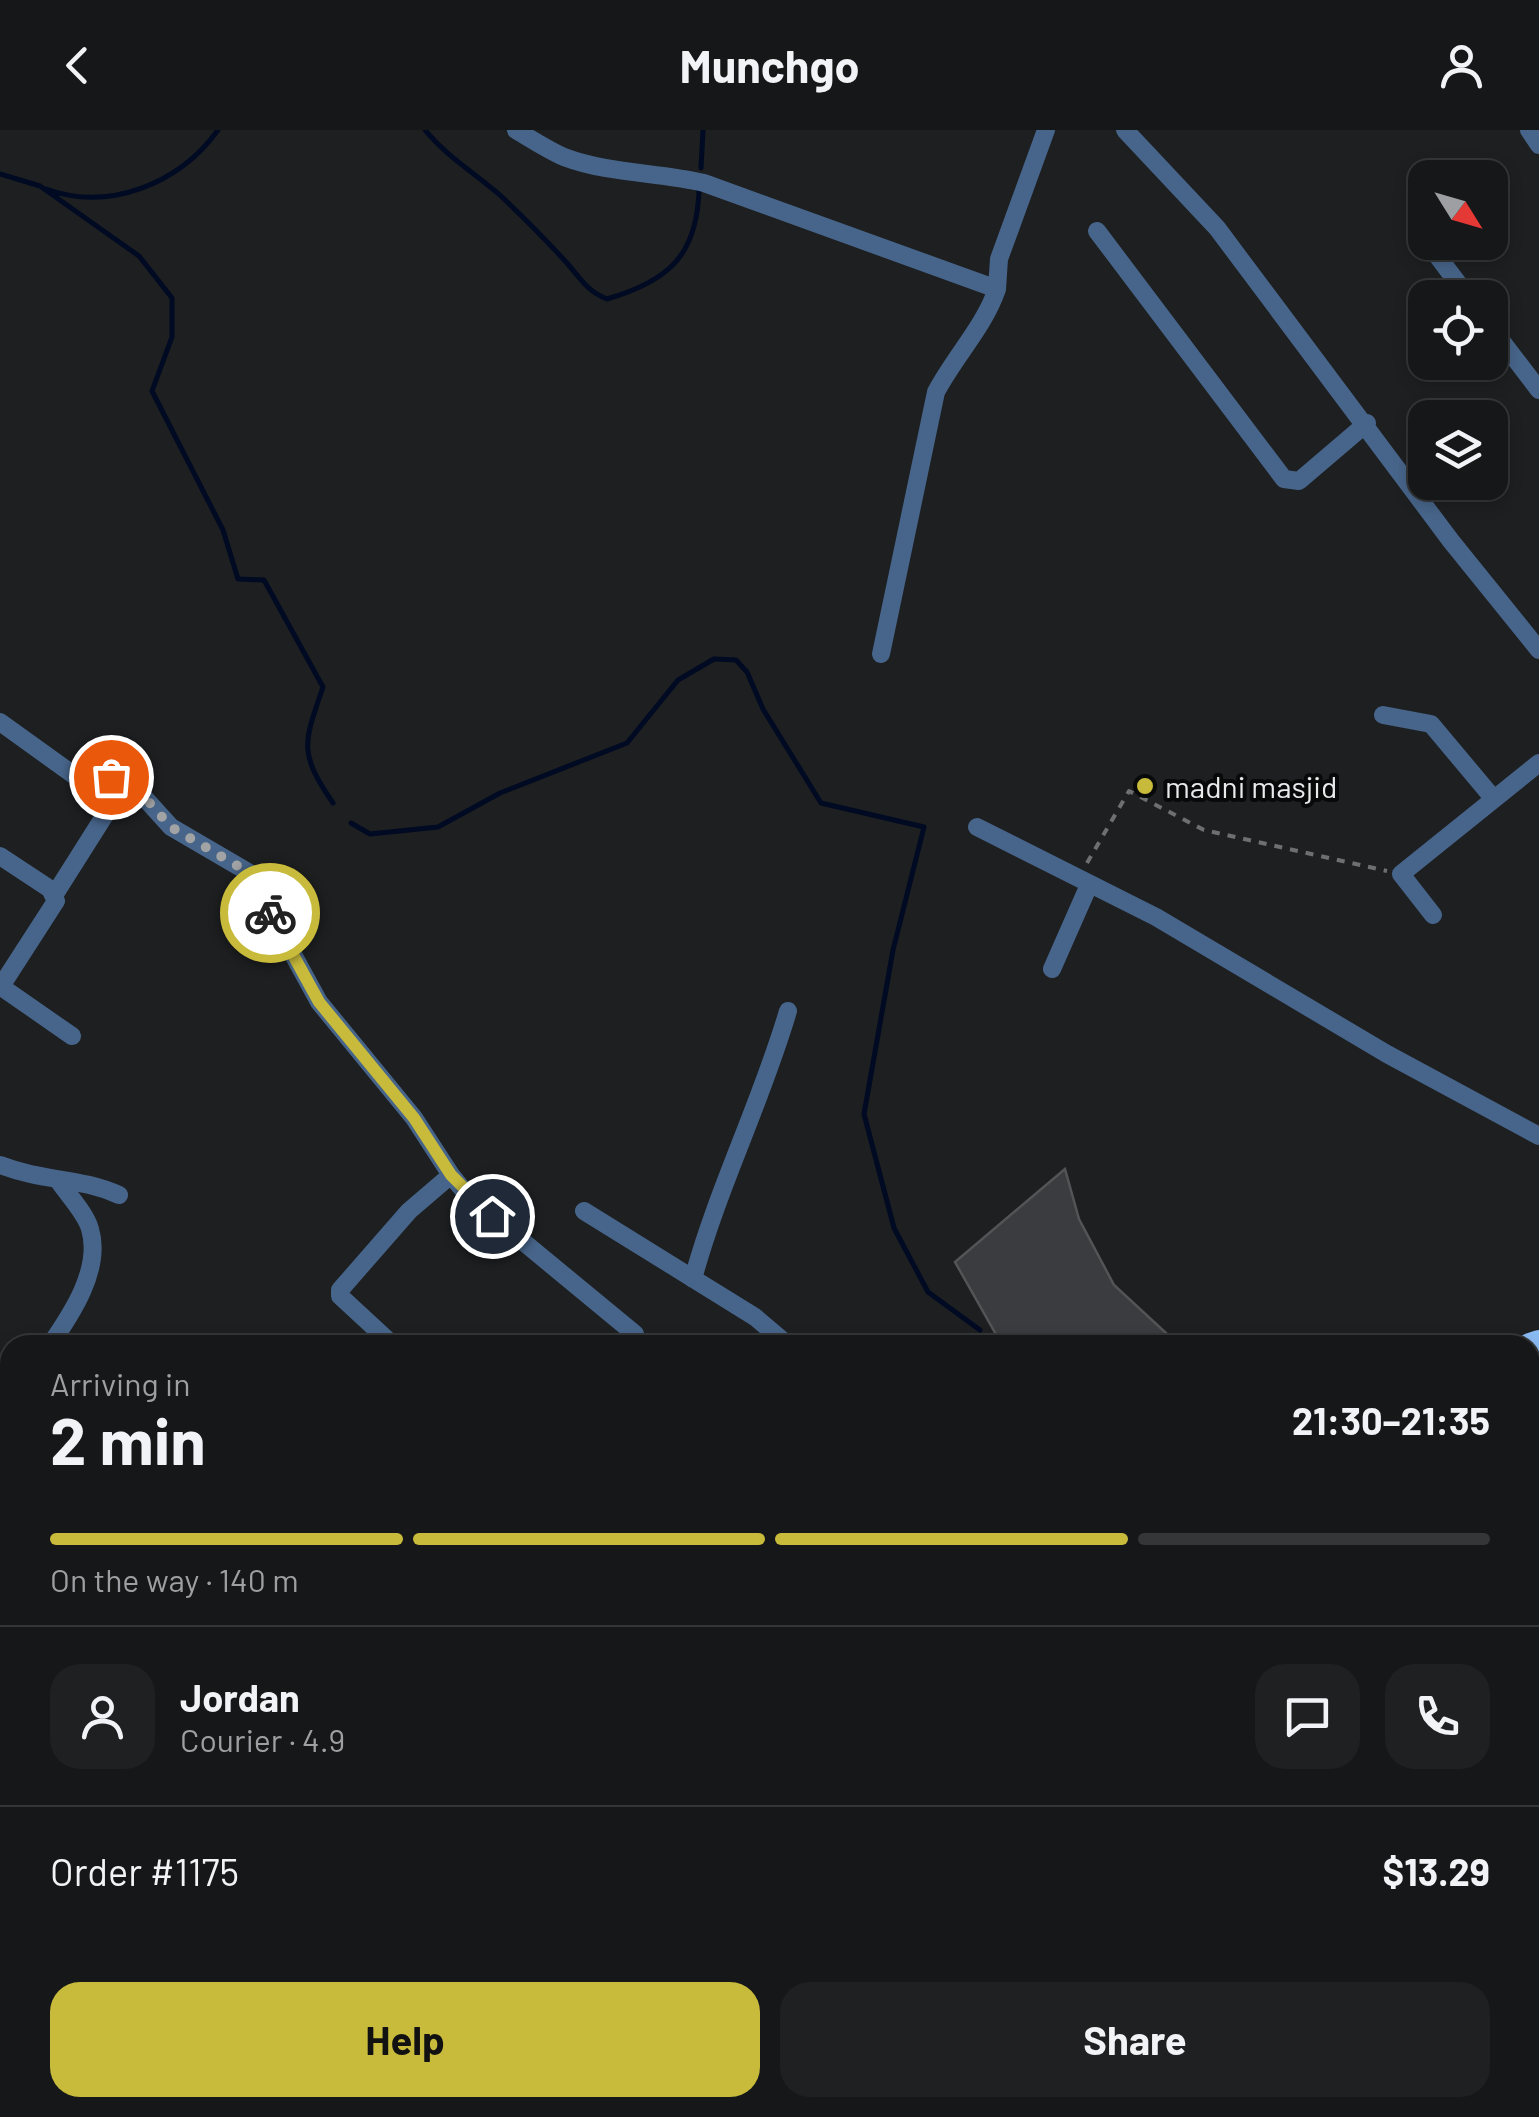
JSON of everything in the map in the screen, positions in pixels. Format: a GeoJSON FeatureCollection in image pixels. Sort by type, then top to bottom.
{"type":"FeatureCollection","features":[{"type":"Feature","properties":{"kind":"street"},"geometry":{"type":"LineString","coordinates":[[516,130],[563,156],[617,170],[660,172],[704,183],[996,289]]}},
{"type":"Feature","properties":{"kind":"street"},"geometry":{"type":"LineString","coordinates":[[881,654],[936,392],[953,360],[988,315],[999,259],[1046,130]]}},
{"type":"Feature","properties":{"kind":"street"},"geometry":{"type":"LineString","coordinates":[[1125,130],[1216,228],[1367,423],[1451,541],[1539,650]]}},
{"type":"Feature","properties":{"kind":"street"},"geometry":{"type":"LineString","coordinates":[[1529,130],[1539,145]]}},
{"type":"Feature","properties":{"kind":"street"},"geometry":{"type":"LineString","coordinates":[[1097,231],[1284,479],[1299,481],[1367,423]]}},
{"type":"Feature","properties":{"kind":"street"},"geometry":{"type":"LineString","coordinates":[[1508,350],[1539,390]]}},
{"type":"Feature","properties":{"kind":"street"},"geometry":{"type":"LineString","coordinates":[[1382,716],[1431,724],[1493,798]]}},
{"type":"Feature","properties":{"kind":"street"},"geometry":{"type":"LineString","coordinates":[[0,722],[82,781],[96,786],[122,772],[143,801],[171,827],[248,872],[319,1002],[414,1118],[451,1175],[469,1196],[635,1335]]}},
{"type":"Feature","properties":{"kind":"street"},"geometry":{"type":"LineString","coordinates":[[1434,915],[1401,874],[1539,763]]}},
{"type":"Feature","properties":{"kind":"street"},"geometry":{"type":"LineString","coordinates":[[72,1036],[0,987],[56,902],[55,894],[129,778]]}},
{"type":"Feature","properties":{"kind":"street"},"geometry":{"type":"LineString","coordinates":[[977,827],[1156,918],[1387,1054],[1539,1136]]}},
{"type":"Feature","properties":{"kind":"street"},"geometry":{"type":"LineString","coordinates":[[0,856],[55,894]]}},
{"type":"Feature","properties":{"kind":"street"},"geometry":{"type":"LineString","coordinates":[[1052,969],[1084,883]]}},
{"type":"Feature","properties":{"kind":"street"},"geometry":{"type":"LineString","coordinates":[[694,1279],[713,1206],[740,1151],[788,1010]]}},
{"type":"Feature","properties":{"kind":"street"},"geometry":{"type":"LineString","coordinates":[[0,1165],[60,1183],[85,1180],[120,1196]]}},
{"type":"Feature","properties":{"kind":"street"},"geometry":{"type":"LineString","coordinates":[[382,1335],[340,1296],[340,1290],[408,1211],[451,1175]]}},
{"type":"Feature","properties":{"kind":"street"},"geometry":{"type":"LineString","coordinates":[[57,1335],[76,1307],[89,1268],[90,1230],[60,1183]]}},
{"type":"Feature","properties":{"kind":"street"},"geometry":{"type":"LineString","coordinates":[[584,1211],[694,1279],[768,1335]]}},
{"type":"Feature","properties":{"kind":"path"},"geometry":{"type":"LineString","coordinates":[[1084,883],[1128,791],[1204,830],[1401,874]]}},
{"type":"Feature","properties":{"kind":"building"},"geometry":{"type":"Polygon","coordinates":[[[1065,1169],[1079,1219],[1114,1285],[1168,1335],[996,1335],[955,1262],[1065,1169]]]}},
{"type":"Feature","properties":{"kind":"waterway"},"geometry":{"type":"LineString","coordinates":[[46,189],[94,197],[141,188],[184,165],[218,130]]}},
{"type":"Feature","properties":{"kind":"waterway"},"geometry":{"type":"LineString","coordinates":[[425,130],[509,204],[589,288],[607,299],[647,284],[676,262],[692,232],[699,190]]}},
{"type":"Feature","properties":{"kind":"waterway"},"geometry":{"type":"LineString","coordinates":[[701,168],[703,130]]}},
{"type":"Feature","properties":{"kind":"waterway"},"geometry":{"type":"LineString","coordinates":[[0,174],[40,186],[139,256],[172,298],[172,337],[152,391],[223,530],[238,579],[264,580],[323,687],[309,735],[309,759],[333,803]]}},
{"type":"Feature","properties":{"kind":"waterway"},"geometry":{"type":"LineString","coordinates":[[351,823],[370,834],[438,827],[500,793],[627,743],[678,680],[714,659],[736,660],[747,672],[763,709],[821,803],[924,827],[893,950],[864,1114],[894,1228],[928,1292],[980,1330]]}},
{"type":"Feature","properties":{"kind":"way so far"},"geometry":{"type":"LineString","coordinates":[[111,777],[122,772],[143,801],[171,827],[248,872],[270,913]]}},
{"type":"Feature","properties":{"kind":"place","name":"madni masjid"},"geometry":{"type":"Point","coordinates":[1145,786]}},
{"type":"Feature","properties":{"kind":"route"},"geometry":{"type":"LineString","coordinates":[[270,913],[319,1002],[414,1118],[451,1175],[492,1216]]}}]}
